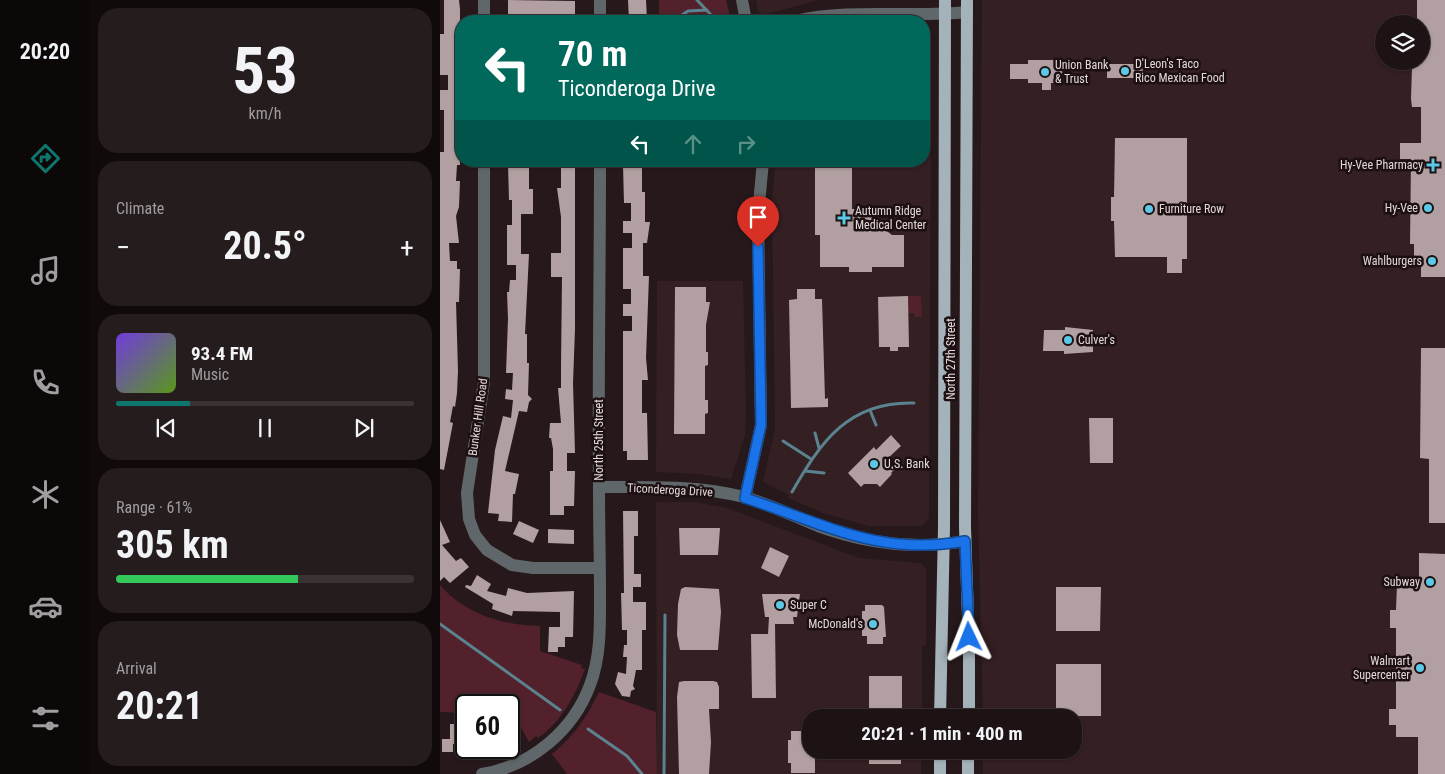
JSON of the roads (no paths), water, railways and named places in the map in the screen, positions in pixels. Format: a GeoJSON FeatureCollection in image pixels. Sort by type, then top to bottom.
{"type":"FeatureCollection","features":[{"type":"Feature","properties":{"kind":"main road","name":"North 27th Street"},"geometry":{"type":"LineString","coordinates":[[940,709],[945,0]]}},
{"type":"Feature","properties":{"kind":"main road","name":"North 27th Street"},"geometry":{"type":"LineString","coordinates":[[967,12],[965,547],[969,648],[969,709]]}},
{"type":"Feature","properties":{"kind":"main road"},"geometry":{"type":"LineString","coordinates":[[940,759],[940,774]]}},
{"type":"Feature","properties":{"kind":"main road"},"geometry":{"type":"LineString","coordinates":[[968,759],[968,774]]}},
{"type":"Feature","properties":{"kind":"street"},"geometry":{"type":"LineString","coordinates":[[484,0],[484,15]]}},
{"type":"Feature","properties":{"kind":"street"},"geometry":{"type":"LineString","coordinates":[[600,0],[600,15]]}},
{"type":"Feature","properties":{"kind":"street"},"geometry":{"type":"LineString","coordinates":[[742,0],[745,15]]}},
{"type":"Feature","properties":{"kind":"street"},"geometry":{"type":"LineString","coordinates":[[831,15],[946,14],[967,12]]}},
{"type":"Feature","properties":{"kind":"street","name":"Bunker Hill Road"},"geometry":{"type":"LineString","coordinates":[[484,167],[484,382],[467,493],[469,519],[482,544],[496,557],[512,565],[533,568],[600,568]]}},
{"type":"Feature","properties":{"kind":"street","name":"North 25th Street"},"geometry":{"type":"LineString","coordinates":[[482,774],[507,767],[534,754],[557,736],[575,714],[590,684],[598,658],[600,568],[600,167]]}},
{"type":"Feature","properties":{"kind":"street"},"geometry":{"type":"LineString","coordinates":[[745,498],[761,425],[758,215],[762,167]]}},
{"type":"Feature","properties":{"kind":"street","name":"Ticonderoga Drive"},"geometry":{"type":"LineString","coordinates":[[599,487],[688,488],[745,498],[824,528],[863,539],[900,544],[965,547]]}},
{"type":"Feature","properties":{"kind":"waterway"},"geometry":{"type":"LineString","coordinates":[[697,0],[711,15]]}},
{"type":"Feature","properties":{"kind":"waterway"},"geometry":{"type":"LineString","coordinates":[[682,15],[688,11],[707,10]]}},
{"type":"Feature","properties":{"kind":"waterway"},"geometry":{"type":"LineString","coordinates":[[792,492],[814,456],[826,441],[854,417],[872,409],[891,404],[914,403]]}},
{"type":"Feature","properties":{"kind":"waterway"},"geometry":{"type":"LineString","coordinates":[[870,410],[876,425]]}},
{"type":"Feature","properties":{"kind":"waterway"},"geometry":{"type":"LineString","coordinates":[[815,433],[819,448]]}},
{"type":"Feature","properties":{"kind":"waterway"},"geometry":{"type":"LineString","coordinates":[[783,441],[811,459]]}},
{"type":"Feature","properties":{"kind":"waterway"},"geometry":{"type":"LineString","coordinates":[[805,471],[824,473]]}},
{"type":"Feature","properties":{"kind":"waterway"},"geometry":{"type":"LineString","coordinates":[[664,774],[665,615]]}},
{"type":"Feature","properties":{"kind":"waterway"},"geometry":{"type":"LineString","coordinates":[[440,624],[560,710]]}},
{"type":"Feature","properties":{"kind":"waterway"},"geometry":{"type":"LineString","coordinates":[[588,729],[627,756],[642,774]]}},
{"type":"Feature","properties":{"kind":"place","name":"D'Leon's Taco Rico Mexican Food"},"geometry":{"type":"Point","coordinates":[1125,71]}},
{"type":"Feature","properties":{"kind":"place","name":"Union Bank & Trust"},"geometry":{"type":"Point","coordinates":[1045,72]}},
{"type":"Feature","properties":{"kind":"place","name":"Hy-Vee Pharmacy"},"geometry":{"type":"Point","coordinates":[1433,165]}},
{"type":"Feature","properties":{"kind":"place","name":"Hy-Vee"},"geometry":{"type":"Point","coordinates":[1428,208]}},
{"type":"Feature","properties":{"kind":"place","name":"Furniture Row"},"geometry":{"type":"Point","coordinates":[1149,209]}},
{"type":"Feature","properties":{"kind":"place","name":"Autumn Ridge Medical Center"},"geometry":{"type":"Point","coordinates":[844,218]}},
{"type":"Feature","properties":{"kind":"place","name":"Wahlburgers"},"geometry":{"type":"Point","coordinates":[1432,261]}},
{"type":"Feature","properties":{"kind":"place","name":"Culver's"},"geometry":{"type":"Point","coordinates":[1068,340]}},
{"type":"Feature","properties":{"kind":"place","name":"U.S. Bank"},"geometry":{"type":"Point","coordinates":[874,464]}},
{"type":"Feature","properties":{"kind":"place","name":"Subway"},"geometry":{"type":"Point","coordinates":[1430,582]}},
{"type":"Feature","properties":{"kind":"place","name":"Super C"},"geometry":{"type":"Point","coordinates":[780,605]}},
{"type":"Feature","properties":{"kind":"place","name":"McDonald's"},"geometry":{"type":"Point","coordinates":[873,624]}},
{"type":"Feature","properties":{"kind":"place","name":"Walmart Supercenter"},"geometry":{"type":"Point","coordinates":[1420,668]}}]}
